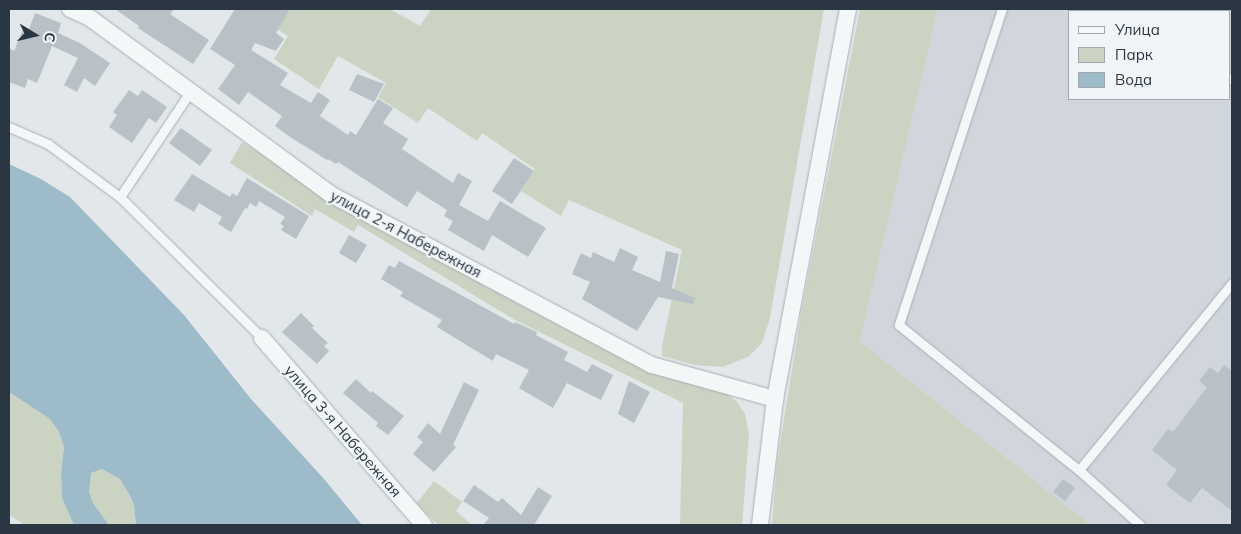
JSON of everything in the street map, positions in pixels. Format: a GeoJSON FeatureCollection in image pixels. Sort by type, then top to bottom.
{"type":"FeatureCollection","features":[{"type":"Feature","properties":{"kind":"street","name":"улица 2-я Набережная"},"geometry":{"type":"LineString","coordinates":[[70,9],[90,18],[332,195],[652,365],[775,399]]}},
{"type":"Feature","properties":{"kind":"street"},"geometry":{"type":"LineString","coordinates":[[760,525],[775,399],[848,9]]}},
{"type":"Feature","properties":{"kind":"street","name":"улица 3-я Набережная"},"geometry":{"type":"LineString","coordinates":[[262,338],[424,525]]}},
{"type":"Feature","properties":{"kind":"lane"},"geometry":{"type":"LineString","coordinates":[[1002,9],[899,325],[1079,470],[1140,525]]}},
{"type":"Feature","properties":{"kind":"lane"},"geometry":{"type":"LineString","coordinates":[[120,197],[190,92]]}},
{"type":"Feature","properties":{"kind":"lane"},"geometry":{"type":"LineString","coordinates":[[9,126],[48,144],[120,197],[262,338]]}},
{"type":"Feature","properties":{"kind":"lane"},"geometry":{"type":"LineString","coordinates":[[1079,470],[1232,283]]}},
{"type":"Feature","properties":{"kind":"shaded area"},"geometry":{"type":"Polygon","coordinates":[[[938,9],[1232,9],[1232,525],[1091,525],[860,341],[938,9]]]}},
{"type":"Feature","properties":{"kind":"green space"},"geometry":{"type":"Polygon","coordinates":[[[244,9],[390,9],[420,26],[431,9],[824,9],[770,318],[762,343],[748,357],[723,367],[695,365],[662,356],[662,346],[682,250],[569,200],[561,216],[521,191],[535,169],[482,133],[477,141],[428,108],[418,123],[378,97],[386,83],[338,56],[319,89],[274,59],[288,36],[244,9]]]}},
{"type":"Feature","properties":{"kind":"green space"},"geometry":{"type":"Polygon","coordinates":[[[860,9],[938,9],[860,341],[1091,525],[772,525],[777,463],[802,308],[860,9]]]}},
{"type":"Feature","properties":{"kind":"green space"},"geometry":{"type":"Polygon","coordinates":[[[242,142],[341,204],[724,391],[737,402],[745,414],[749,434],[742,525],[680,525],[683,403],[515,320],[358,225],[354,232],[315,209],[312,216],[230,163],[242,142]]]}},
{"type":"Feature","properties":{"kind":"green space"},"geometry":{"type":"Polygon","coordinates":[[[9,392],[50,419],[59,432],[64,447],[61,473],[62,498],[74,525],[25,525],[9,515],[9,392]]]}},
{"type":"Feature","properties":{"kind":"green space"},"geometry":{"type":"Polygon","coordinates":[[[102,469],[120,479],[134,505],[136,525],[109,525],[93,503],[89,492],[89,478],[91,473],[102,469]]]}},
{"type":"Feature","properties":{"kind":"green space"},"geometry":{"type":"Polygon","coordinates":[[[434,481],[462,502],[456,511],[472,525],[438,525],[417,503],[434,481]]]}},
{"type":"Feature","properties":{"kind":"water"},"geometry":{"type":"Polygon","coordinates":[[[9,164],[41,179],[70,197],[184,315],[251,399],[324,479],[362,525],[136,525],[134,505],[120,479],[102,469],[91,473],[89,492],[93,503],[109,525],[74,525],[62,498],[61,473],[64,447],[59,432],[50,419],[9,392],[9,164]]]}},
{"type":"Feature","properties":{"kind":"building"},"geometry":{"type":"Polygon","coordinates":[[[115,9],[174,9],[170,14],[209,40],[193,64],[138,28],[139,26],[115,9]]]}},
{"type":"Feature","properties":{"kind":"building"},"geometry":{"type":"Polygon","coordinates":[[[235,9],[290,9],[276,33],[284,39],[276,51],[255,43],[251,50],[288,73],[280,85],[311,103],[318,92],[330,100],[320,116],[348,135],[350,131],[356,135],[378,99],[393,108],[383,123],[408,139],[402,149],[453,183],[458,173],[472,181],[459,205],[488,221],[500,201],[546,228],[528,257],[492,235],[484,251],[448,230],[453,221],[444,216],[447,210],[417,191],[407,207],[338,162],[336,164],[327,160],[290,137],[275,126],[282,116],[248,92],[239,105],[218,89],[235,65],[210,49],[235,9]]]}},
{"type":"Feature","properties":{"kind":"building"},"geometry":{"type":"Polygon","coordinates":[[[35,13],[61,23],[58,33],[80,43],[110,63],[95,86],[84,78],[77,92],[64,85],[78,58],[52,46],[37,83],[28,79],[25,88],[9,82],[9,48],[14,51],[24,27],[29,29],[35,13]]]}},
{"type":"Feature","properties":{"kind":"building"},"geometry":{"type":"Polygon","coordinates":[[[357,74],[384,84],[374,102],[349,90],[357,74]]]}},
{"type":"Feature","properties":{"kind":"building"},"geometry":{"type":"Polygon","coordinates":[[[129,90],[138,96],[142,90],[167,107],[156,123],[149,118],[132,143],[109,127],[117,115],[113,112],[129,90]]]}},
{"type":"Feature","properties":{"kind":"building"},"geometry":{"type":"Polygon","coordinates":[[[181,128],[212,150],[200,166],[169,143],[181,128]]]}},
{"type":"Feature","properties":{"kind":"building"},"geometry":{"type":"Polygon","coordinates":[[[514,158],[534,171],[512,204],[492,191],[514,158]]]}},
{"type":"Feature","properties":{"kind":"building"},"geometry":{"type":"Polygon","coordinates":[[[192,174],[230,197],[232,193],[237,196],[247,178],[309,216],[296,239],[281,230],[284,226],[280,224],[285,217],[259,201],[256,207],[250,203],[247,209],[245,208],[231,232],[218,224],[222,217],[199,203],[194,212],[174,200],[192,174]]]}},
{"type":"Feature","properties":{"kind":"building"},"geometry":{"type":"Polygon","coordinates":[[[349,235],[367,245],[356,263],[339,253],[349,235]]]}},
{"type":"Feature","properties":{"kind":"building"},"geometry":{"type":"Polygon","coordinates":[[[620,248],[638,257],[632,270],[660,282],[666,251],[679,254],[672,288],[695,298],[693,304],[658,297],[637,331],[582,299],[590,282],[572,274],[581,253],[591,258],[593,252],[614,262],[620,248]]]}},
{"type":"Feature","properties":{"kind":"building"},"geometry":{"type":"Polygon","coordinates":[[[399,261],[514,324],[515,322],[537,332],[536,335],[568,352],[564,360],[587,372],[592,364],[613,375],[601,400],[567,383],[553,408],[519,388],[529,370],[496,354],[493,361],[437,327],[442,320],[400,296],[403,292],[381,279],[389,265],[395,268],[399,261]]]}},
{"type":"Feature","properties":{"kind":"building"},"geometry":{"type":"Polygon","coordinates":[[[301,313],[314,326],[312,328],[328,343],[324,346],[329,351],[317,364],[282,332],[301,313]]]}},
{"type":"Feature","properties":{"kind":"building"},"geometry":{"type":"Polygon","coordinates":[[[1224,365],[1232,371],[1232,511],[1202,488],[1190,503],[1166,485],[1177,470],[1152,450],[1168,429],[1173,432],[1207,387],[1199,381],[1210,367],[1218,373],[1224,365]]]}},
{"type":"Feature","properties":{"kind":"building"},"geometry":{"type":"Polygon","coordinates":[[[356,379],[371,393],[372,391],[404,416],[388,435],[376,426],[378,423],[343,393],[356,379]]]}},
{"type":"Feature","properties":{"kind":"building"},"geometry":{"type":"Polygon","coordinates":[[[629,381],[650,392],[634,423],[618,414],[629,381]]]}},
{"type":"Feature","properties":{"kind":"building"},"geometry":{"type":"Polygon","coordinates":[[[464,382],[479,390],[453,445],[456,447],[434,472],[413,454],[423,442],[417,437],[428,423],[440,434],[464,382]]]}},
{"type":"Feature","properties":{"kind":"building"},"geometry":{"type":"Polygon","coordinates":[[[1063,479],[1075,488],[1065,501],[1053,492],[1063,479]]]}},
{"type":"Feature","properties":{"kind":"building"},"geometry":{"type":"Polygon","coordinates":[[[474,485],[498,502],[502,498],[521,515],[538,487],[552,496],[534,525],[483,525],[489,518],[463,501],[474,485]]]}}]}
